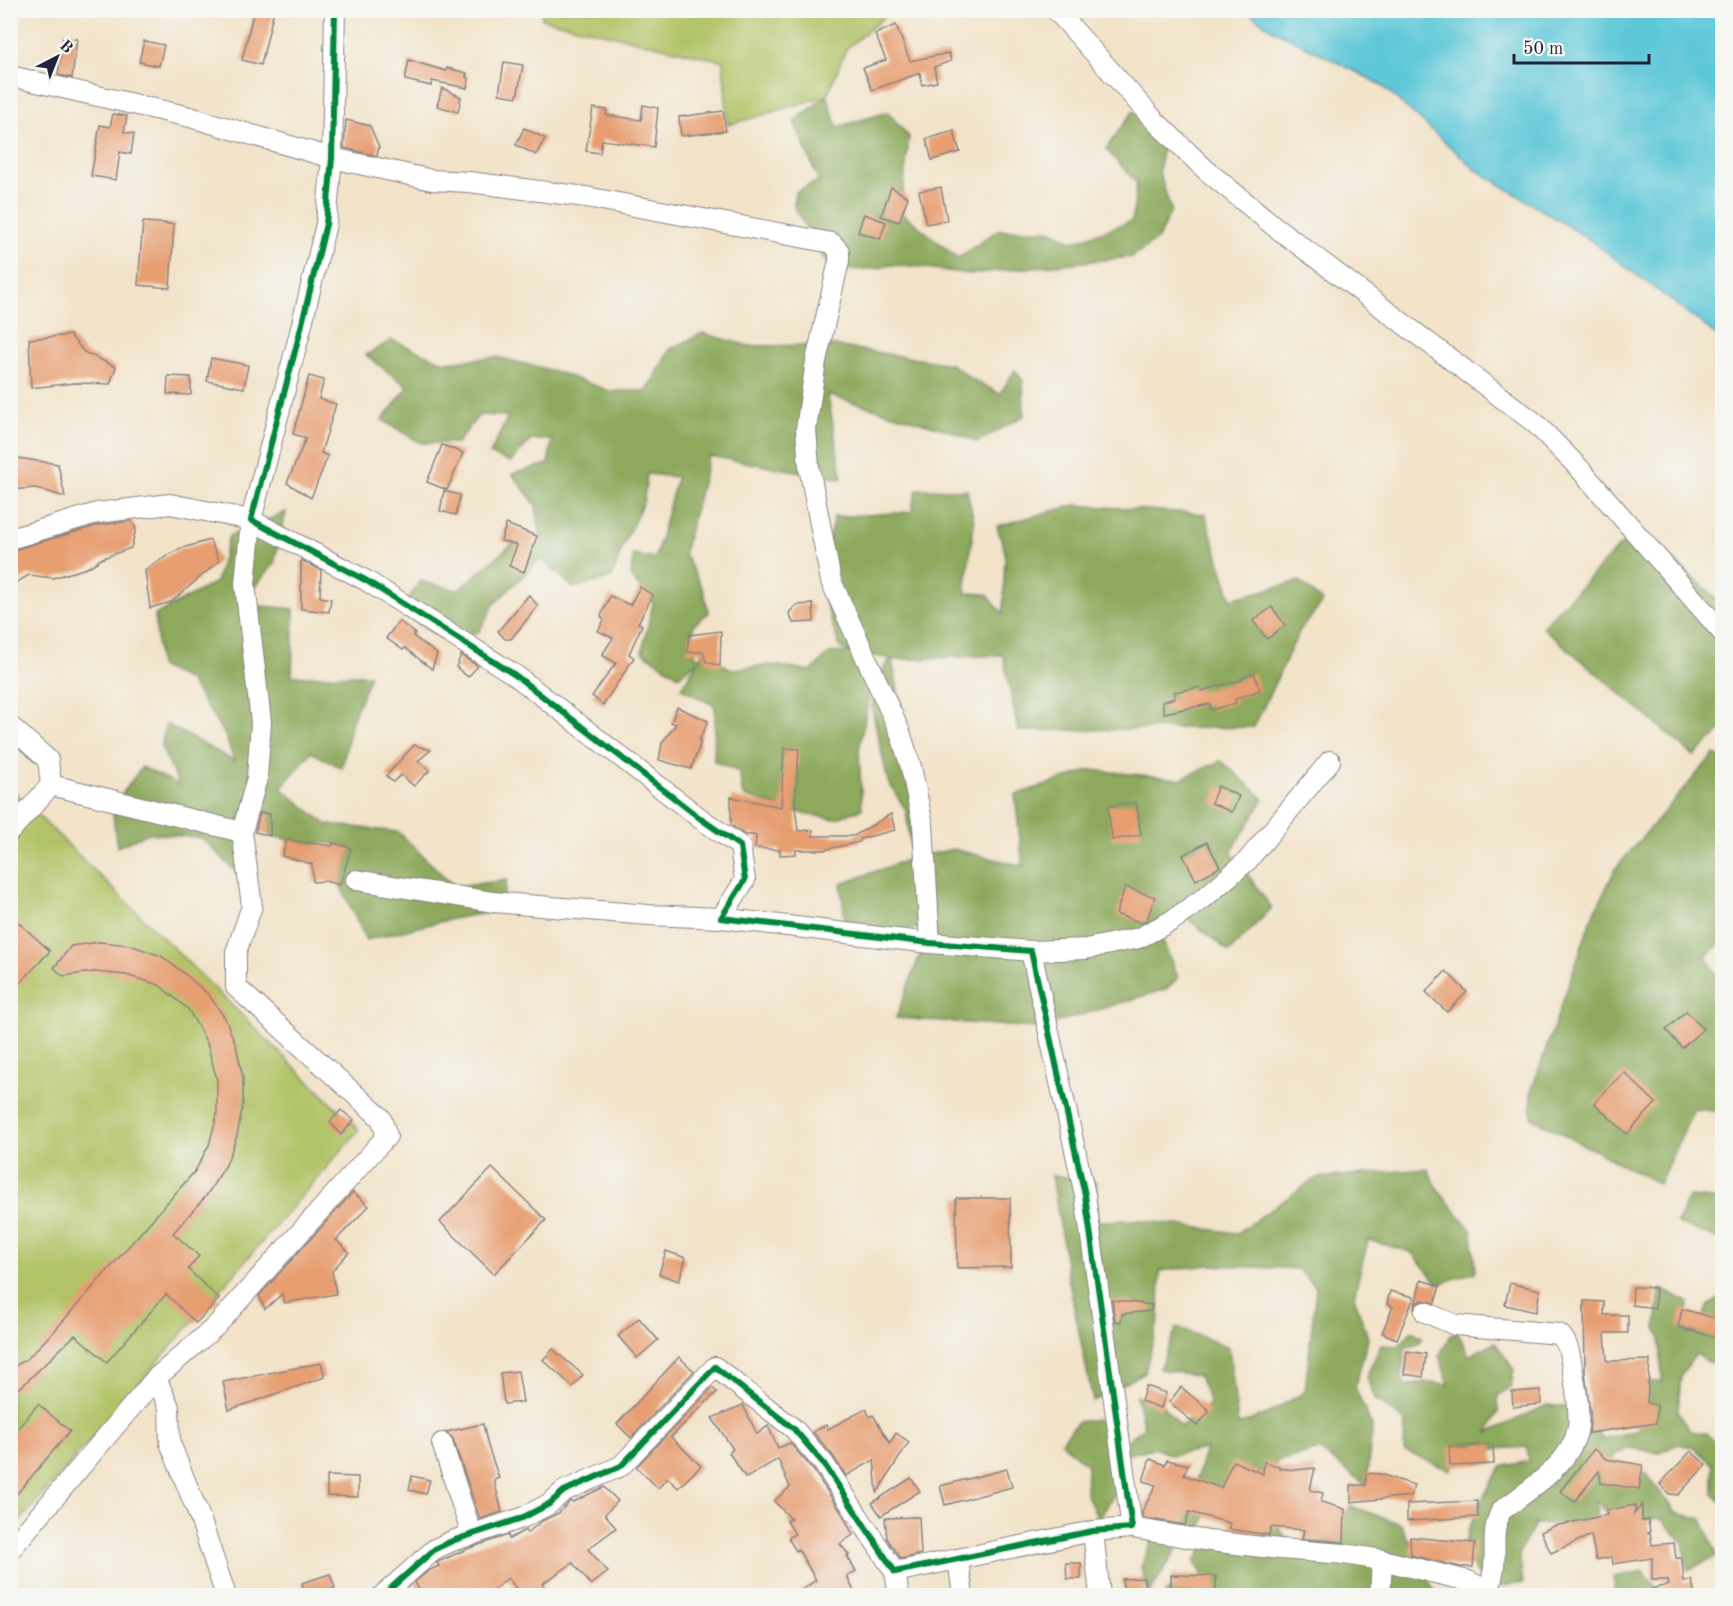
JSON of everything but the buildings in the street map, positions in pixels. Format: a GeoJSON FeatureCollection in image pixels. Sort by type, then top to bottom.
{"type":"FeatureCollection","features":[{"type":"Feature","properties":{"kind":"street"},"geometry":{"type":"LineString","coordinates":[[10,1550],[156,1378],[215,1327],[387,1136],[381,1118],[236,987],[236,952],[252,906],[242,832],[256,778],[261,722],[245,584],[251,520],[326,224],[332,158],[335,10]]}},
{"type":"Feature","properties":{"kind":"street"},"geometry":{"type":"LineString","coordinates":[[1056,10],[1155,121],[1213,176],[1274,226],[1535,423],[1580,469],[1722,632]]}},
{"type":"Feature","properties":{"kind":"street"},"geometry":{"type":"LineString","coordinates":[[10,76],[190,117],[332,158],[432,180],[469,182],[586,197],[832,243],[839,251],[839,261],[816,362],[806,429],[808,467],[831,581],[900,732],[910,767],[923,825],[930,943]]}},
{"type":"Feature","properties":{"kind":"street"},"geometry":{"type":"LineString","coordinates":[[10,538],[97,513],[170,504],[251,520],[367,581],[515,675],[701,819],[740,846],[745,880],[721,918]]}},
{"type":"Feature","properties":{"kind":"street"},"geometry":{"type":"LineString","coordinates":[[10,726],[48,760],[51,785],[10,831]]}},
{"type":"Feature","properties":{"kind":"street"},"geometry":{"type":"LineString","coordinates":[[356,880],[493,902],[648,915],[721,918],[930,943],[1031,951],[1086,949],[1139,938],[1171,921],[1204,898],[1247,861],[1330,761]]}},
{"type":"Feature","properties":{"kind":"street"},"geometry":{"type":"LineString","coordinates":[[51,785],[242,832]]}},
{"type":"Feature","properties":{"kind":"street"},"geometry":{"type":"LineString","coordinates":[[1031,951],[1085,1195],[1132,1528]]}},
{"type":"Feature","properties":{"kind":"street"},"geometry":{"type":"LineString","coordinates":[[1425,1312],[1455,1325],[1559,1334],[1568,1346],[1578,1409],[1574,1440],[1551,1472],[1502,1510],[1498,1517],[1495,1525],[1494,1569],[1488,1596]]}},
{"type":"Feature","properties":{"kind":"street"},"geometry":{"type":"LineString","coordinates":[[382,1596],[435,1549],[522,1518],[549,1504],[564,1491],[621,1466],[715,1367],[794,1429],[824,1464],[896,1572],[899,1596]]}},
{"type":"Feature","properties":{"kind":"street"},"geometry":{"type":"LineString","coordinates":[[156,1378],[169,1407],[170,1443],[200,1518],[226,1596]]}},
{"type":"Feature","properties":{"kind":"street"},"geometry":{"type":"LineString","coordinates":[[442,1443],[472,1535]]}},
{"type":"Feature","properties":{"kind":"street"},"geometry":{"type":"LineString","coordinates":[[896,1572],[1093,1531],[1132,1528],[1209,1540],[1382,1560],[1468,1581],[1478,1586],[1488,1596]]}},
{"type":"Feature","properties":{"kind":"street"},"geometry":{"type":"LineString","coordinates":[[1093,1531],[1100,1596]]}},
{"type":"Feature","properties":{"kind":"street"},"geometry":{"type":"LineString","coordinates":[[958,1559],[963,1596]]}},
{"type":"Feature","properties":{"kind":"street"},"geometry":{"type":"LineString","coordinates":[[1380,1596],[1382,1560]]}},
{"type":"Feature","properties":{"kind":"green space"},"geometry":{"type":"Polygon","coordinates":[[[541,10],[891,11],[846,49],[827,96],[728,125],[723,61],[542,19],[541,10]]]}},
{"type":"Feature","properties":{"kind":"green space"},"geometry":{"type":"Polygon","coordinates":[[[827,96],[837,127],[888,112],[909,137],[901,212],[958,258],[998,230],[1050,230],[1073,242],[1132,221],[1137,183],[1106,149],[1133,111],[1165,131],[1159,172],[1171,210],[1158,239],[1131,257],[969,274],[913,266],[887,265],[880,268],[831,271],[794,207],[795,192],[819,181],[794,121],[827,96]]]}},
{"type":"Feature","properties":{"kind":"green space"},"geometry":{"type":"Polygon","coordinates":[[[703,333],[748,346],[829,345],[951,364],[972,379],[1000,394],[1015,370],[1023,381],[1024,416],[977,442],[951,431],[828,395],[842,479],[709,456],[684,553],[703,590],[709,613],[694,624],[690,647],[699,659],[703,653],[731,669],[773,665],[811,671],[830,653],[852,652],[840,648],[819,583],[834,517],[911,512],[917,489],[967,490],[974,522],[965,593],[987,594],[1003,614],[1005,552],[997,526],[1075,505],[1205,514],[1231,599],[1300,581],[1323,602],[1300,630],[1254,727],[1018,731],[1003,655],[892,660],[922,810],[920,839],[913,858],[953,849],[1023,866],[1015,795],[1091,770],[1180,779],[1221,761],[1264,799],[1231,852],[1272,908],[1229,952],[1186,917],[1160,934],[1178,978],[1166,989],[1038,1028],[896,1018],[930,928],[846,932],[841,884],[912,858],[906,810],[888,782],[872,708],[875,680],[891,659],[857,652],[873,674],[859,750],[862,809],[835,819],[805,814],[743,796],[739,772],[714,761],[715,706],[681,688],[698,661],[679,676],[642,652],[653,603],[631,577],[633,555],[655,559],[677,477],[647,474],[644,500],[622,548],[612,578],[573,588],[541,558],[495,603],[478,633],[440,638],[400,612],[420,581],[458,590],[512,544],[542,547],[536,505],[512,474],[548,464],[552,440],[531,440],[511,462],[490,454],[508,416],[479,415],[457,443],[421,443],[382,420],[408,387],[366,355],[392,340],[444,362],[496,357],[554,371],[610,391],[647,391],[670,349],[703,333]]]}},
{"type":"Feature","properties":{"kind":"green space"},"geometry":{"type":"Polygon","coordinates":[[[286,512],[274,564],[240,604],[294,609],[292,676],[370,675],[351,724],[342,768],[311,752],[281,788],[326,824],[398,832],[455,887],[507,880],[501,910],[452,919],[366,940],[340,885],[350,848],[333,843],[310,843],[270,836],[270,814],[242,811],[242,878],[202,838],[149,833],[117,847],[112,807],[142,767],[179,785],[161,747],[166,724],[234,761],[225,735],[189,680],[159,666],[155,615],[216,582],[229,536],[286,512]]]}},
{"type":"Feature","properties":{"kind":"green space"},"geometry":{"type":"Polygon","coordinates":[[[1637,528],[1722,603],[1722,730],[1694,756],[1542,627],[1637,528]]]}},
{"type":"Feature","properties":{"kind":"green space"},"geometry":{"type":"Polygon","coordinates":[[[1714,754],[1722,759],[1722,942],[1706,956],[1722,984],[1722,1112],[1694,1109],[1659,1184],[1532,1118],[1531,1092],[1591,920],[1616,868],[1714,754]]]}},
{"type":"Feature","properties":{"kind":"green space"},"geometry":{"type":"Polygon","coordinates":[[[11,789],[359,1130],[11,1531],[11,789]]]}},
{"type":"Feature","properties":{"kind":"green space"},"geometry":{"type":"Polygon","coordinates":[[[1428,1169],[1439,1191],[1472,1231],[1475,1272],[1438,1284],[1411,1252],[1368,1240],[1354,1296],[1368,1338],[1355,1387],[1372,1426],[1366,1485],[1319,1450],[1276,1462],[1267,1512],[1288,1541],[1333,1542],[1350,1506],[1401,1524],[1437,1595],[1380,1596],[1371,1593],[1360,1596],[1164,1595],[1169,1589],[1193,1587],[1215,1595],[1195,1562],[1214,1529],[1230,1537],[1251,1511],[1214,1492],[1200,1531],[1180,1544],[1149,1594],[1141,1568],[1156,1527],[1193,1490],[1206,1449],[1171,1455],[1154,1448],[1112,1458],[1119,1486],[1099,1520],[1086,1494],[1087,1465],[1061,1442],[1078,1422],[1097,1419],[1122,1445],[1144,1427],[1136,1396],[1161,1404],[1181,1426],[1210,1403],[1199,1376],[1159,1369],[1177,1327],[1229,1347],[1238,1425],[1267,1414],[1305,1392],[1316,1288],[1298,1269],[1209,1265],[1160,1271],[1159,1318],[1145,1372],[1093,1401],[1068,1277],[1052,1175],[1096,1182],[1097,1221],[1140,1220],[1237,1233],[1316,1178],[1428,1169]]]}},
{"type":"Feature","properties":{"kind":"green space"},"geometry":{"type":"Polygon","coordinates":[[[1689,1197],[1722,1200],[1722,1241],[1677,1223],[1689,1197]]]}},
{"type":"Feature","properties":{"kind":"green space"},"geometry":{"type":"Polygon","coordinates":[[[1660,1289],[1688,1302],[1687,1332],[1699,1332],[1708,1306],[1722,1297],[1722,1361],[1710,1363],[1696,1354],[1681,1375],[1678,1411],[1690,1431],[1706,1433],[1717,1444],[1722,1425],[1722,1503],[1713,1494],[1713,1465],[1693,1447],[1677,1444],[1660,1453],[1630,1448],[1614,1455],[1608,1479],[1646,1473],[1676,1513],[1702,1519],[1717,1556],[1688,1570],[1683,1542],[1661,1519],[1616,1520],[1594,1500],[1598,1510],[1590,1530],[1562,1524],[1535,1524],[1519,1553],[1523,1583],[1486,1588],[1467,1553],[1466,1540],[1479,1507],[1501,1467],[1529,1461],[1527,1447],[1495,1449],[1483,1443],[1457,1446],[1451,1471],[1404,1451],[1405,1421],[1376,1400],[1366,1377],[1381,1345],[1399,1346],[1412,1331],[1423,1338],[1417,1344],[1405,1349],[1401,1376],[1405,1386],[1423,1382],[1449,1385],[1439,1356],[1450,1336],[1458,1333],[1469,1356],[1495,1342],[1514,1370],[1511,1386],[1498,1396],[1498,1412],[1488,1433],[1547,1405],[1590,1410],[1602,1439],[1639,1430],[1640,1382],[1662,1382],[1660,1336],[1656,1328],[1660,1289]]]}},
{"type":"Feature","properties":{"kind":"green space"},"geometry":{"type":"Polygon","coordinates":[[[1643,1571],[1662,1595],[1614,1596],[1614,1577],[1643,1571]]]}},
{"type":"Feature","properties":{"kind":"water"},"geometry":{"type":"Polygon","coordinates":[[[1247,11],[1722,11],[1722,341],[1589,239],[1475,169],[1380,84],[1270,28],[1247,11]]]}},
{"type":"Feature","properties":{"kind":"cycle path"},"geometry":{"type":"LineString","coordinates":[[335,10],[332,158],[326,224],[251,520],[367,581],[515,675],[701,819],[740,846],[745,880],[721,918],[930,943],[1031,951],[1085,1195],[1132,1528],[1093,1531],[895,1572],[824,1464],[794,1429],[715,1367],[621,1466],[564,1491],[549,1504],[522,1518],[452,1541],[435,1549],[382,1596]]}}]}
